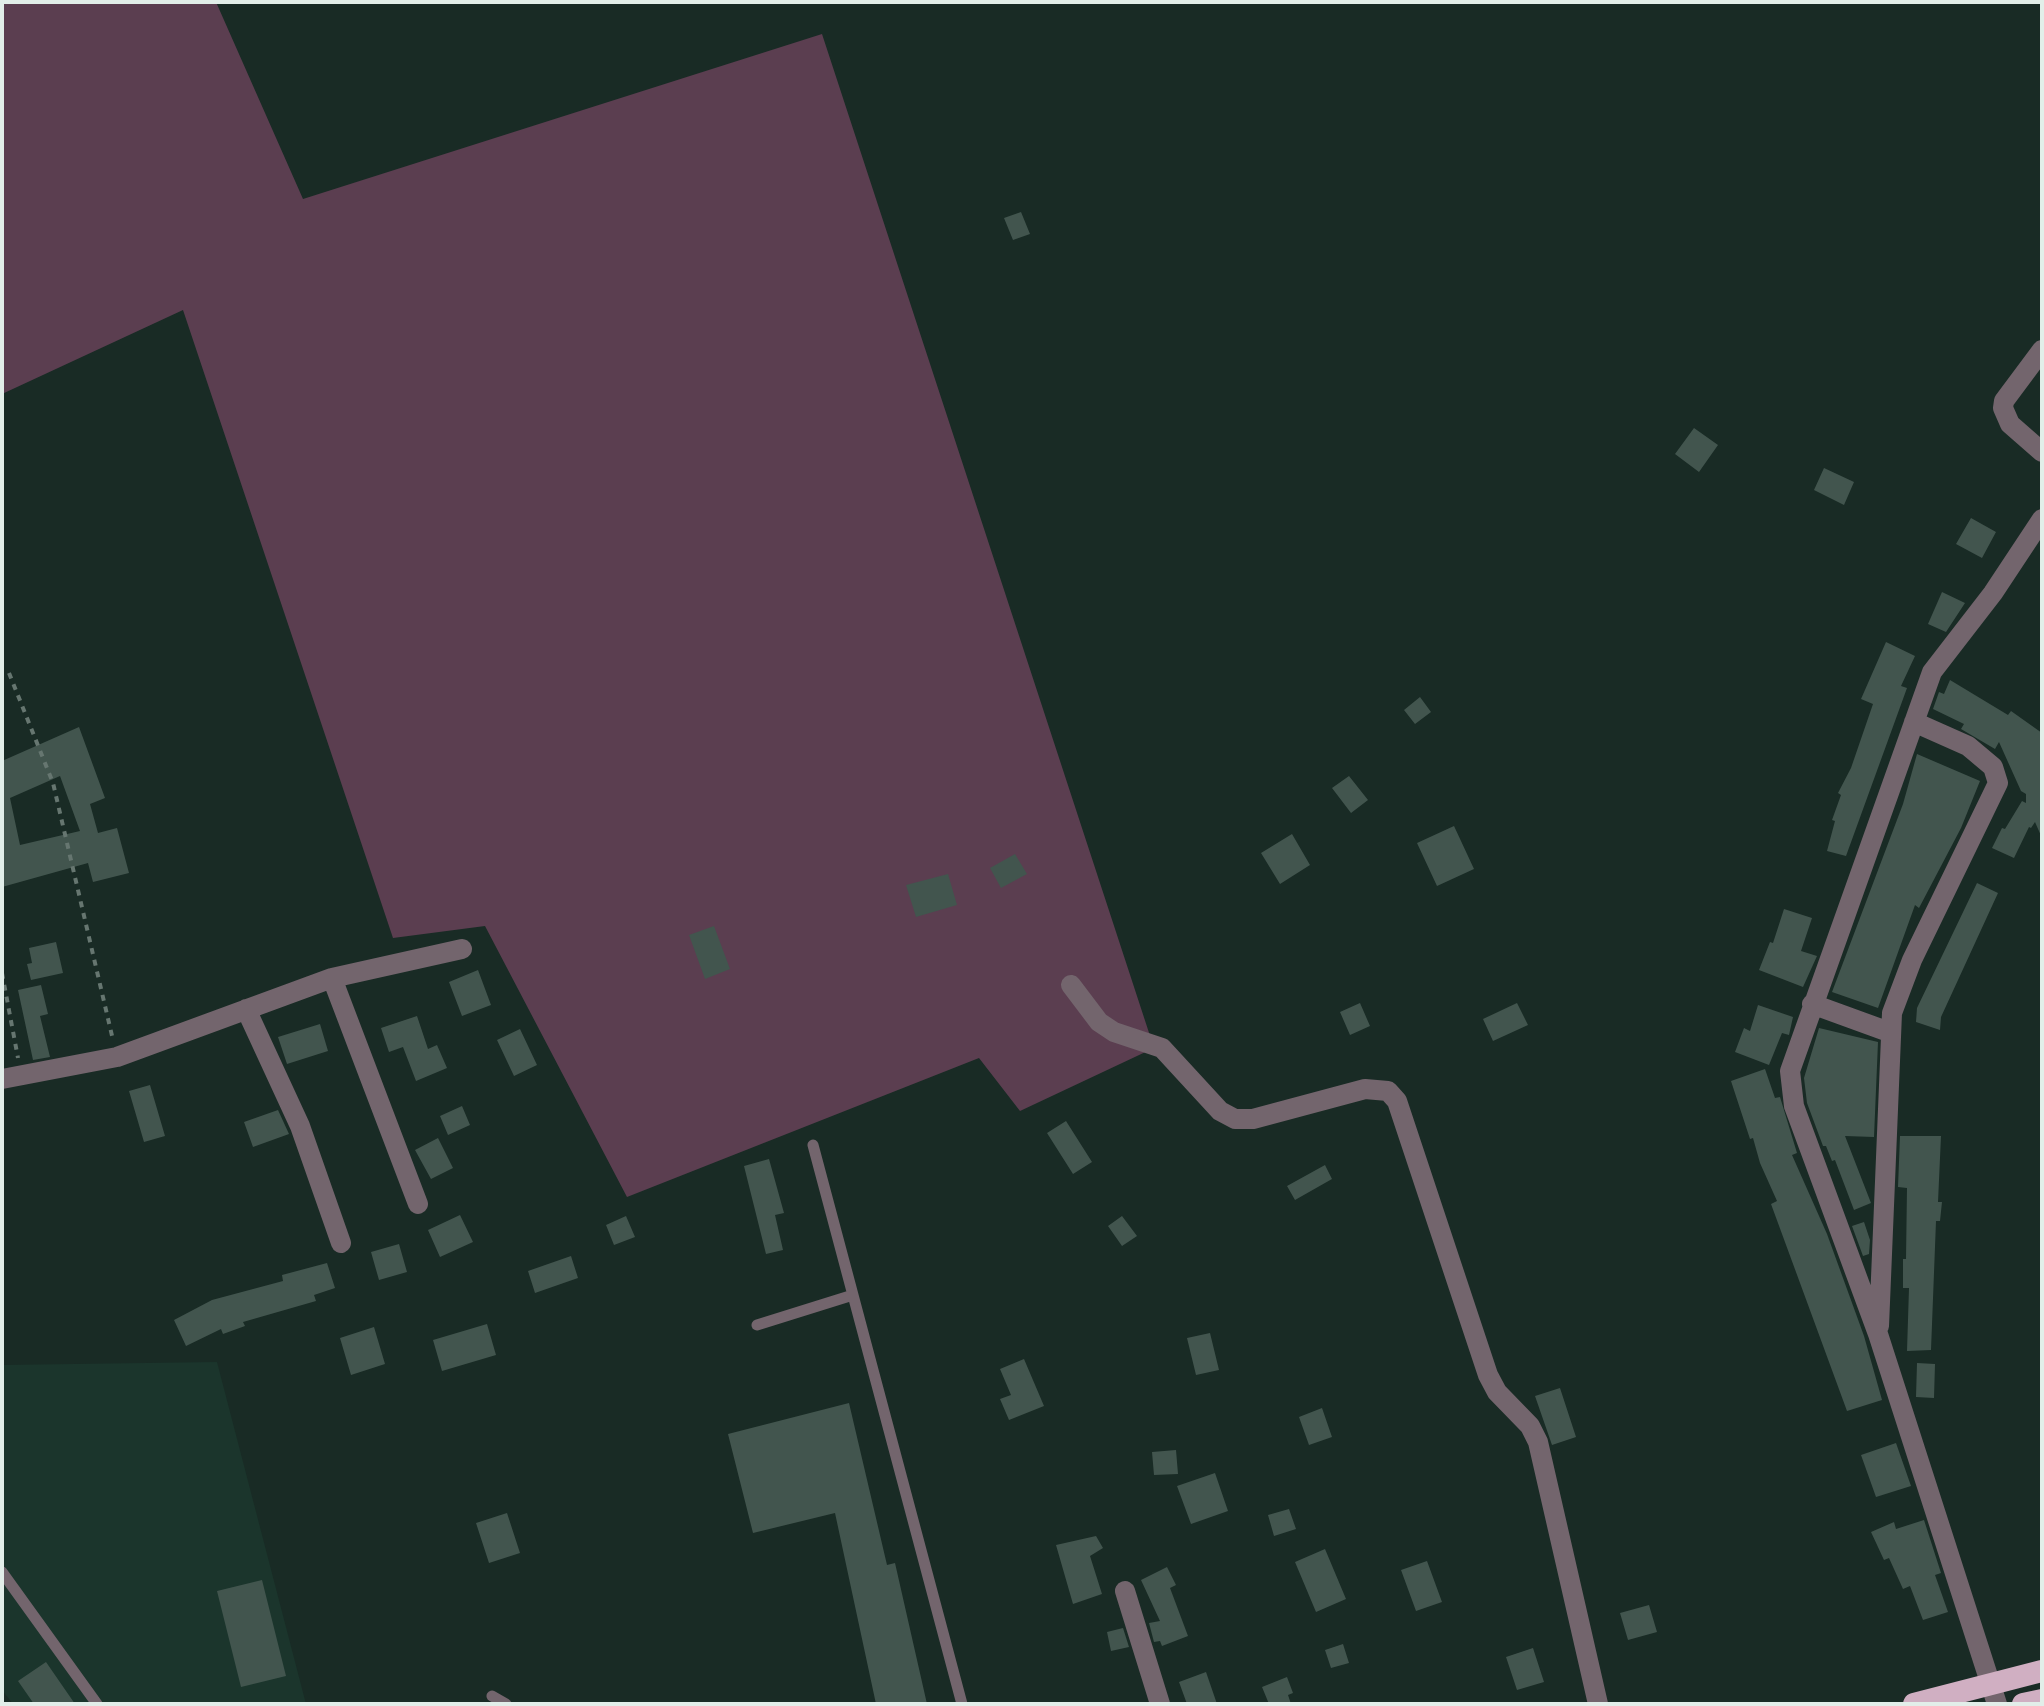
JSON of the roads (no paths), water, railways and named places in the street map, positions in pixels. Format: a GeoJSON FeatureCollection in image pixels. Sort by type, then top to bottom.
{"type":"FeatureCollection","features":[{"type":"Feature","properties":{"kind":"highway"},"geometry":{"type":"LineString","coordinates":[[1914,1704],[1994,1693],[2042,1671]]}},
{"type":"Feature","properties":{"kind":"highway"},"geometry":{"type":"LineString","coordinates":[[2023,1704],[2042,1700]]}},
{"type":"Feature","properties":{"kind":"street"},"geometry":{"type":"LineString","coordinates":[[2042,350],[2004,401],[2003,408],[2010,424],[2042,452]]}},
{"type":"Feature","properties":{"kind":"street"},"geometry":{"type":"LineString","coordinates":[[1994,1693],[1878,1334],[1790,1087],[1795,1053],[1812,1004],[1914,722],[1941,657],[1993,593],[2042,519]]}},
{"type":"Feature","properties":{"kind":"street"},"geometry":{"type":"LineString","coordinates":[[1878,1334],[1885,1222],[1889,1032],[1898,991],[1998,783],[1993,767],[1968,746],[1914,722]]}},
{"type":"Feature","properties":{"kind":"street"},"geometry":{"type":"LineString","coordinates":[[12,1078],[117,1057],[332,978],[462,949]]}},
{"type":"Feature","properties":{"kind":"street"},"geometry":{"type":"LineString","coordinates":[[332,978],[418,1204]]}},
{"type":"Feature","properties":{"kind":"street"},"geometry":{"type":"LineString","coordinates":[[1071,985],[1099,1022],[1114,1032],[1162,1048],[1220,1111],[1235,1119],[1253,1119],[1378,1087],[1388,1091],[1397,1101],[1488,1375],[1497,1392],[1530,1426],[1538,1442],[1598,1704]]}},
{"type":"Feature","properties":{"kind":"street"},"geometry":{"type":"LineString","coordinates":[[1812,1004],[1889,1032]]}},
{"type":"Feature","properties":{"kind":"street"},"geometry":{"type":"LineString","coordinates":[[246,1009],[300,1126],[341,1243]]}},
{"type":"Feature","properties":{"kind":"street"},"geometry":{"type":"LineString","coordinates":[[1125,1591],[1160,1704]]}},
{"type":"Feature","properties":{"kind":"lane"},"geometry":{"type":"LineString","coordinates":[[813,1145],[962,1704]]}},
{"type":"Feature","properties":{"kind":"lane"},"geometry":{"type":"LineString","coordinates":[[757,1325],[853,1295]]}},
{"type":"Feature","properties":{"kind":"lane"},"geometry":{"type":"LineString","coordinates":[[2,1572],[97,1704]]}},
{"type":"Feature","properties":{"kind":"lane"},"geometry":{"type":"LineString","coordinates":[[492,1696],[506,1704]]}}]}
